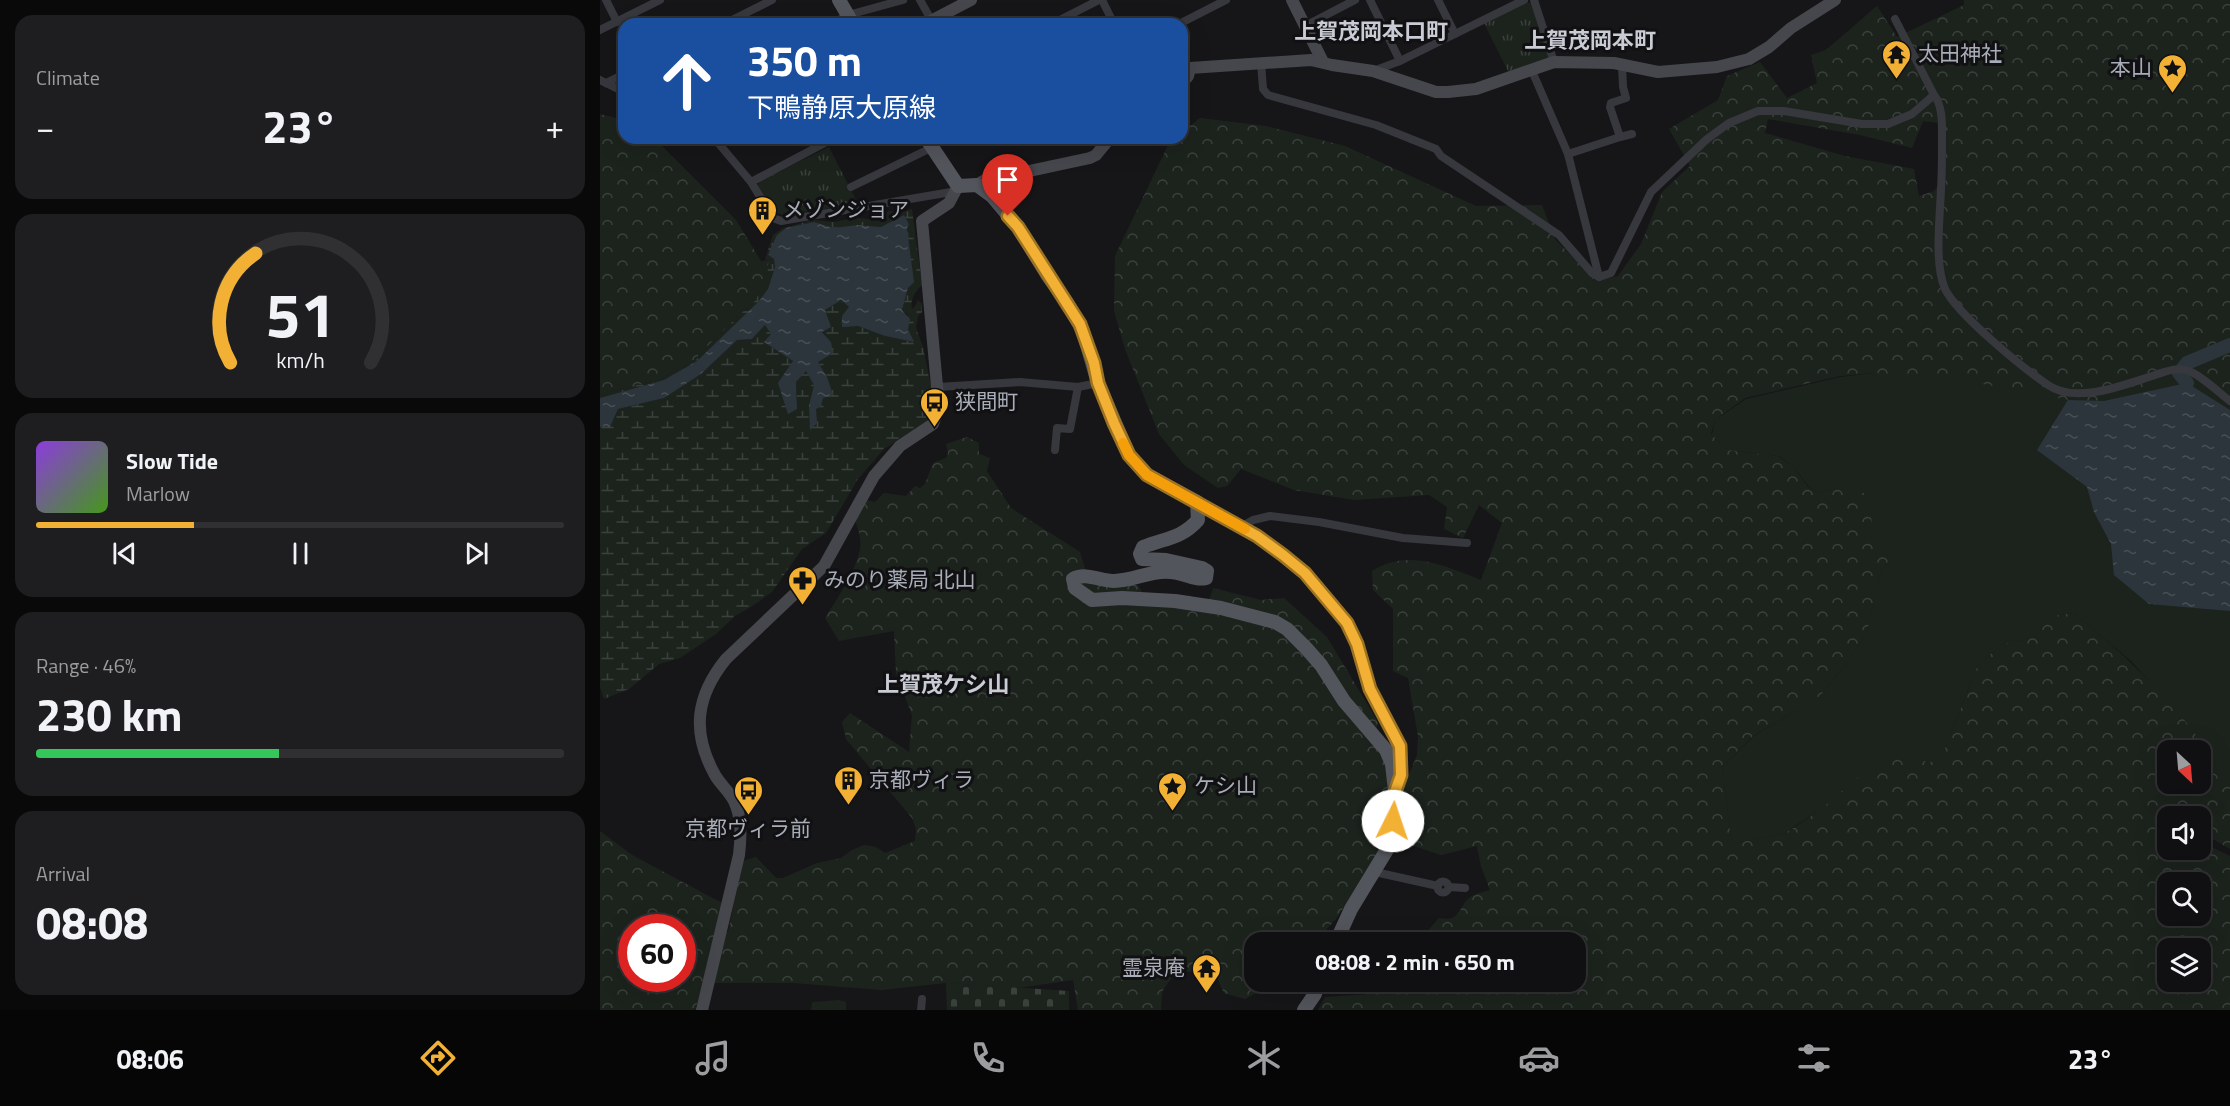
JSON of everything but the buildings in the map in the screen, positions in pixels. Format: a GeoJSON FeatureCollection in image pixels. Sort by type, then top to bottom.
{"type":"FeatureCollection","features":[{"type":"Feature","properties":{"kind":"main road"},"geometry":{"type":"LineString","coordinates":[[839,0],[849,18]]}},
{"type":"Feature","properties":{"kind":"main road"},"geometry":{"type":"LineString","coordinates":[[930,144],[957,188],[977,186],[992,195],[1018,227],[1066,301],[1083,331],[1098,383],[1129,455],[1147,475],[1197,502],[1198,520],[1192,526],[1173,538],[1143,547],[1140,555],[1142,559],[1166,560],[1202,568],[1207,571],[1206,578],[1198,579],[1168,571],[1154,572],[1119,581],[1082,576],[1073,579],[1075,588],[1092,600],[1139,598],[1174,601],[1221,608],[1275,622],[1287,629],[1321,665],[1344,701],[1386,750],[1392,764],[1395,792],[1391,843],[1351,909],[1341,932]]}},
{"type":"Feature","properties":{"kind":"main road"},"geometry":{"type":"LineString","coordinates":[[1304,1010],[1315,992]]}},
{"type":"Feature","properties":{"kind":"street"},"geometry":{"type":"LineString","coordinates":[[600,30],[617,22],[606,0]]}},
{"type":"Feature","properties":{"kind":"street"},"geometry":{"type":"LineString","coordinates":[[625,18],[660,0]]}},
{"type":"Feature","properties":{"kind":"street"},"geometry":{"type":"LineString","coordinates":[[736,18],[772,0]]}},
{"type":"Feature","properties":{"kind":"street"},"geometry":{"type":"LineString","coordinates":[[855,18],[903,0]]}},
{"type":"Feature","properties":{"kind":"street"},"geometry":{"type":"LineString","coordinates":[[920,0],[928,18]]}},
{"type":"Feature","properties":{"kind":"street"},"geometry":{"type":"LineString","coordinates":[[939,18],[971,0]]}},
{"type":"Feature","properties":{"kind":"street"},"geometry":{"type":"LineString","coordinates":[[1064,18],[1101,0],[1111,18]]}},
{"type":"Feature","properties":{"kind":"street"},"geometry":{"type":"LineString","coordinates":[[1188,19],[1226,0]]}},
{"type":"Feature","properties":{"kind":"street"},"geometry":{"type":"LineString","coordinates":[[1292,0],[1323,62]]}},
{"type":"Feature","properties":{"kind":"street"},"geometry":{"type":"LineString","coordinates":[[1305,26],[1355,0]]}},
{"type":"Feature","properties":{"kind":"street"},"geometry":{"type":"LineString","coordinates":[[1370,0],[1400,61]]}},
{"type":"Feature","properties":{"kind":"street"},"geometry":{"type":"LineString","coordinates":[[1438,0],[1455,34]]}},
{"type":"Feature","properties":{"kind":"street"},"geometry":{"type":"LineString","coordinates":[[1373,70],[1400,61],[1524,0]]}},
{"type":"Feature","properties":{"kind":"street"},"geometry":{"type":"LineString","coordinates":[[1534,0],[1554,62]]}},
{"type":"Feature","properties":{"kind":"street"},"geometry":{"type":"LineString","coordinates":[[1188,68],[1311,60],[1373,70],[1436,92],[1448,92],[1476,89],[1554,62],[1614,63],[1658,72],[1717,67],[1749,59],[1769,47],[1791,27],[1835,0]]}},
{"type":"Feature","properties":{"kind":"street"},"geometry":{"type":"LineString","coordinates":[[1895,18],[1939,102],[1942,127],[1938,249],[1944,286],[1950,298],[1966,317],[2050,387],[2063,392],[2076,395],[2135,382],[2173,369],[2189,371],[2230,401]]}},
{"type":"Feature","properties":{"kind":"street"},"geometry":{"type":"LineString","coordinates":[[1261,62],[1263,89],[1268,95],[1376,125],[1436,149],[1441,156],[1559,235],[1592,273],[1599,277],[1611,273],[1651,192],[1689,155],[1729,123],[1758,111],[1784,111],[1862,123],[1888,124],[1912,114],[1934,95]]}},
{"type":"Feature","properties":{"kind":"street"},"geometry":{"type":"LineString","coordinates":[[1620,137],[1610,107],[1611,103],[1626,98],[1622,65]]}},
{"type":"Feature","properties":{"kind":"street"},"geometry":{"type":"LineString","coordinates":[[1532,71],[1568,154],[1599,277]]}},
{"type":"Feature","properties":{"kind":"street"},"geometry":{"type":"LineString","coordinates":[[603,82],[618,76]]}},
{"type":"Feature","properties":{"kind":"street"},"geometry":{"type":"LineString","coordinates":[[603,82],[618,89]]}},
{"type":"Feature","properties":{"kind":"street"},"geometry":{"type":"LineString","coordinates":[[1568,154],[1632,134]]}},
{"type":"Feature","properties":{"kind":"street"},"geometry":{"type":"LineString","coordinates":[[722,144],[751,182],[773,218],[781,220],[957,188]]}},
{"type":"Feature","properties":{"kind":"street"},"geometry":{"type":"LineString","coordinates":[[751,182],[823,144]]}},
{"type":"Feature","properties":{"kind":"street"},"geometry":{"type":"LineString","coordinates":[[851,187],[926,144]]}},
{"type":"Feature","properties":{"kind":"street"},"geometry":{"type":"LineString","coordinates":[[977,186],[983,181],[1090,158],[1096,155],[1105,144]]}},
{"type":"Feature","properties":{"kind":"street"},"geometry":{"type":"LineString","coordinates":[[702,1010],[739,855],[741,835],[733,800],[714,774],[700,737],[700,708],[713,676],[726,659],[824,566],[861,496],[890,456],[910,438],[933,424],[939,408],[938,387],[922,221],[949,202],[957,188]]}},
{"type":"Feature","properties":{"kind":"street"},"geometry":{"type":"LineString","coordinates":[[938,387],[1020,382],[1078,387],[1098,383]]}},
{"type":"Feature","properties":{"kind":"street"},"geometry":{"type":"LineString","coordinates":[[1055,450],[1057,428],[1070,429],[1078,387]]}},
{"type":"Feature","properties":{"kind":"street"},"geometry":{"type":"LineString","coordinates":[[1197,502],[1241,527],[1283,555],[1305,573],[1347,623],[1357,644],[1370,689],[1400,746],[1401,775],[1395,792]]}},
{"type":"Feature","properties":{"kind":"street"},"geometry":{"type":"LineString","coordinates":[[1241,527],[1253,520],[1270,516],[1319,522],[1403,538],[1467,543]]}},
{"type":"Feature","properties":{"kind":"street"},"geometry":{"type":"LineString","coordinates":[[1375,872],[1438,886],[1442,892],[1446,892],[1449,887],[1465,888]]}},
{"type":"Feature","properties":{"kind":"street"},"geometry":{"type":"LineString","coordinates":[[921,1010],[922,999]]}},
{"type":"Feature","properties":{"kind":"green space"},"geometry":{"type":"Polygon","coordinates":[[[1964,0],[2230,0],[2230,340],[2169,380],[2104,401],[2068,400],[1950,378],[1872,373],[1840,376],[1745,398],[1715,420],[1711,434],[1727,450],[1778,456],[1793,466],[1808,487],[1818,493],[1832,489],[1853,488],[1865,494],[1871,500],[1872,542],[1888,558],[1889,563],[1881,570],[1867,632],[1847,663],[1820,696],[1753,736],[1722,767],[1731,838],[1735,843],[1783,834],[1821,809],[1876,762],[1892,756],[1915,757],[1929,763],[1943,753],[1978,665],[2002,644],[2035,637],[2052,616],[2074,613],[2152,683],[2200,740],[2157,740],[2157,794],[2211,794],[2211,761],[2218,773],[2230,783],[2230,849],[2211,838],[2211,806],[2157,806],[2157,860],[2211,860],[2211,847],[2230,856],[2230,1010],[1318,1010],[1325,997],[1371,994],[1373,992],[1586,992],[1586,932],[1427,932],[1439,918],[1447,919],[1456,915],[1472,896],[1490,890],[1481,866],[1477,846],[1441,855],[1411,845],[1395,836],[1392,817],[1417,755],[1418,736],[1408,678],[1393,671],[1393,609],[1373,590],[1372,571],[1386,564],[1413,560],[1454,569],[1481,580],[1502,523],[1479,505],[1463,538],[1444,529],[1447,507],[1429,495],[1354,500],[1294,490],[1241,469],[1227,486],[1218,488],[1184,465],[1159,434],[1125,349],[1114,311],[1115,256],[1169,144],[1188,144],[1188,127],[1200,118],[1266,126],[1345,146],[1476,206],[1542,205],[1555,239],[1596,281],[1618,276],[1641,244],[1662,192],[1690,166],[1669,129],[1718,100],[1727,76],[1760,62],[1787,98],[1817,83],[1811,55],[1826,50],[1877,6],[1897,37],[1964,5],[1964,0]],[[1768,119],[1765,133],[1845,156],[1914,169],[1919,196],[1934,191],[1944,178],[1946,124],[1923,121],[1912,148],[1860,135],[1768,119]]]}},
{"type":"Feature","properties":{"kind":"green space"},"geometry":{"type":"Polygon","coordinates":[[[1526,2],[1532,3],[1550,61],[1510,75],[1484,23],[1526,2]]]}},
{"type":"Feature","properties":{"kind":"green space"},"geometry":{"type":"Polygon","coordinates":[[[600,114],[618,118],[618,144],[660,144],[736,220],[761,261],[769,260],[767,274],[756,300],[692,362],[664,378],[600,395],[600,114]]]}},
{"type":"Feature","properties":{"kind":"green space"},"geometry":{"type":"Polygon","coordinates":[[[829,147],[858,204],[782,215],[776,212],[757,187],[760,181],[829,147]]]}},
{"type":"Feature","properties":{"kind":"green space"},"geometry":{"type":"Polygon","coordinates":[[[912,209],[922,285],[914,296],[912,309],[918,300],[922,304],[922,312],[918,316],[916,328],[923,347],[935,406],[932,415],[924,424],[884,449],[858,479],[826,533],[802,549],[772,592],[735,616],[716,634],[680,658],[659,664],[629,689],[604,699],[600,687],[600,427],[610,427],[618,409],[664,398],[701,374],[737,340],[752,339],[765,325],[771,334],[765,342],[793,361],[797,409],[796,382],[806,370],[814,385],[809,405],[815,409],[827,377],[818,362],[831,342],[822,331],[825,310],[840,300],[849,307],[858,326],[885,336],[913,342],[908,329],[908,315],[902,310],[908,288],[907,229],[909,224],[904,215],[881,227],[857,225],[834,228],[814,222],[802,225],[768,255],[774,259],[775,267],[768,289],[759,301],[697,361],[664,380],[600,398],[600,395],[664,378],[692,362],[756,300],[767,274],[769,261],[765,259],[773,235],[783,228],[813,220],[833,222],[857,218],[880,220],[888,211],[902,212],[912,209]]]}},
{"type":"Feature","properties":{"kind":"green space"},"geometry":{"type":"Polygon","coordinates":[[[2230,318],[2230,802],[2211,790],[2211,740],[2167,740],[2165,699],[2132,662],[2074,613],[2052,616],[2035,637],[2002,644],[1978,665],[1943,753],[1929,763],[1915,757],[1821,809],[1783,834],[1735,843],[1731,838],[1722,767],[1754,736],[1821,695],[1847,663],[1867,632],[1881,570],[1889,563],[1888,558],[1872,542],[1869,498],[1857,490],[1844,488],[1818,493],[1809,487],[1793,466],[1779,456],[1727,450],[1712,435],[1715,420],[1746,399],[1840,377],[2230,318]]]}},
{"type":"Feature","properties":{"kind":"green space"},"geometry":{"type":"Polygon","coordinates":[[[2230,352],[2230,395],[2193,367],[2230,352]]]}},
{"type":"Feature","properties":{"kind":"green space"},"geometry":{"type":"Polygon","coordinates":[[[967,437],[979,443],[979,454],[990,458],[987,471],[1011,508],[1080,552],[1086,572],[1138,585],[1149,604],[1206,611],[1213,588],[1261,600],[1284,598],[1327,637],[1378,722],[1374,743],[1386,765],[1390,783],[1384,852],[1373,862],[1336,919],[1324,932],[1244,932],[1244,992],[1259,992],[1245,999],[1224,993],[1214,971],[1175,972],[1162,992],[1161,1010],[1078,1010],[1073,980],[1018,988],[946,983],[881,990],[794,983],[703,983],[695,1010],[600,1010],[600,831],[632,855],[722,903],[715,934],[728,932],[743,861],[756,857],[776,878],[783,878],[817,863],[841,858],[864,845],[876,847],[885,853],[915,841],[916,829],[912,818],[846,739],[842,722],[850,713],[909,752],[912,715],[896,673],[894,631],[839,641],[825,618],[850,577],[857,559],[860,538],[854,518],[867,500],[875,502],[884,493],[906,496],[915,486],[920,488],[925,484],[933,463],[946,458],[948,453],[946,444],[967,437]]]}},
{"type":"Feature","properties":{"kind":"green space"},"geometry":{"type":"Polygon","coordinates":[[[946,983],[1069,991],[1069,1010],[947,1010],[946,983]]]}},
{"type":"Feature","properties":{"kind":"green space"},"geometry":{"type":"Polygon","coordinates":[[[839,1000],[846,1002],[846,1010],[811,1010],[812,1002],[839,1000]]]}},
{"type":"Feature","properties":{"kind":"water"},"geometry":{"type":"Polygon","coordinates":[[[904,215],[909,224],[907,229],[914,282],[908,288],[902,310],[910,319],[908,329],[914,342],[885,336],[858,326],[842,327],[842,316],[849,307],[841,300],[825,310],[831,327],[822,332],[831,342],[833,353],[818,362],[827,377],[833,395],[823,398],[821,406],[816,409],[817,423],[810,430],[809,405],[814,385],[806,371],[796,382],[797,409],[788,414],[778,383],[793,361],[764,342],[771,334],[765,325],[752,339],[737,340],[701,374],[664,398],[618,409],[610,427],[600,427],[600,398],[664,380],[697,361],[759,301],[768,289],[775,267],[774,259],[768,255],[777,235],[786,228],[814,222],[834,228],[857,225],[881,227],[904,215]]]}},
{"type":"Feature","properties":{"kind":"water"},"geometry":{"type":"Polygon","coordinates":[[[2187,383],[2230,410],[2230,611],[2149,604],[2114,575],[2111,544],[2094,512],[2087,487],[2037,450],[2068,400],[2104,401],[2187,383]]]}},
{"type":"Feature","properties":{"kind":"waterway"},"geometry":{"type":"LineString","coordinates":[[2187,383],[2179,373],[2187,363],[2230,345]]}},
{"type":"Feature","properties":{"kind":"slow traffic"},"geometry":{"type":"LineString","coordinates":[[1123,443],[1138,467],[1147,475],[1245,529]]}},
{"type":"Feature","properties":{"kind":"place","name":"太田神社"},"geometry":{"type":"Point","coordinates":[1897,80]}},
{"type":"Feature","properties":{"kind":"place","name":"本山"},"geometry":{"type":"Point","coordinates":[2173,94]}},
{"type":"Feature","properties":{"kind":"place","name":"メゾンジョア"},"geometry":{"type":"Point","coordinates":[762,236]}},
{"type":"Feature","properties":{"kind":"place","name":"狭間町"},"geometry":{"type":"Point","coordinates":[934,428]}},
{"type":"Feature","properties":{"kind":"place","name":"みのり薬局 北山"},"geometry":{"type":"Point","coordinates":[803,606]}},
{"type":"Feature","properties":{"kind":"place","name":"京都ヴィラ"},"geometry":{"type":"Point","coordinates":[848,806]}},
{"type":"Feature","properties":{"kind":"place","name":"ケシ山"},"geometry":{"type":"Point","coordinates":[1173,812]}},
{"type":"Feature","properties":{"kind":"place","name":"京都ヴィラ前"},"geometry":{"type":"Point","coordinates":[748,816]}},
{"type":"Feature","properties":{"kind":"place","name":"霊泉庵"},"geometry":{"type":"Point","coordinates":[1206,994]}},
{"type":"Feature","properties":{"kind":"district","name":"上賀茂岡本口町"},"geometry":{"type":"Point","coordinates":[1371,31]}},
{"type":"Feature","properties":{"kind":"district","name":"上賀茂岡本町"},"geometry":{"type":"Point","coordinates":[1590,40]}},
{"type":"Feature","properties":{"kind":"district","name":"上賀茂ケシ山"},"geometry":{"type":"Point","coordinates":[943,684]}},
{"type":"Feature","properties":{"kind":"route"},"geometry":{"type":"LineString","coordinates":[[1008,216],[1018,227],[1080,324],[1094,363],[1098,383],[1114,423],[1129,455],[1138,467],[1147,475],[1257,536],[1283,555],[1305,573],[1347,623],[1357,644],[1370,689],[1400,746],[1401,775],[1395,792],[1393,821]]}}]}
